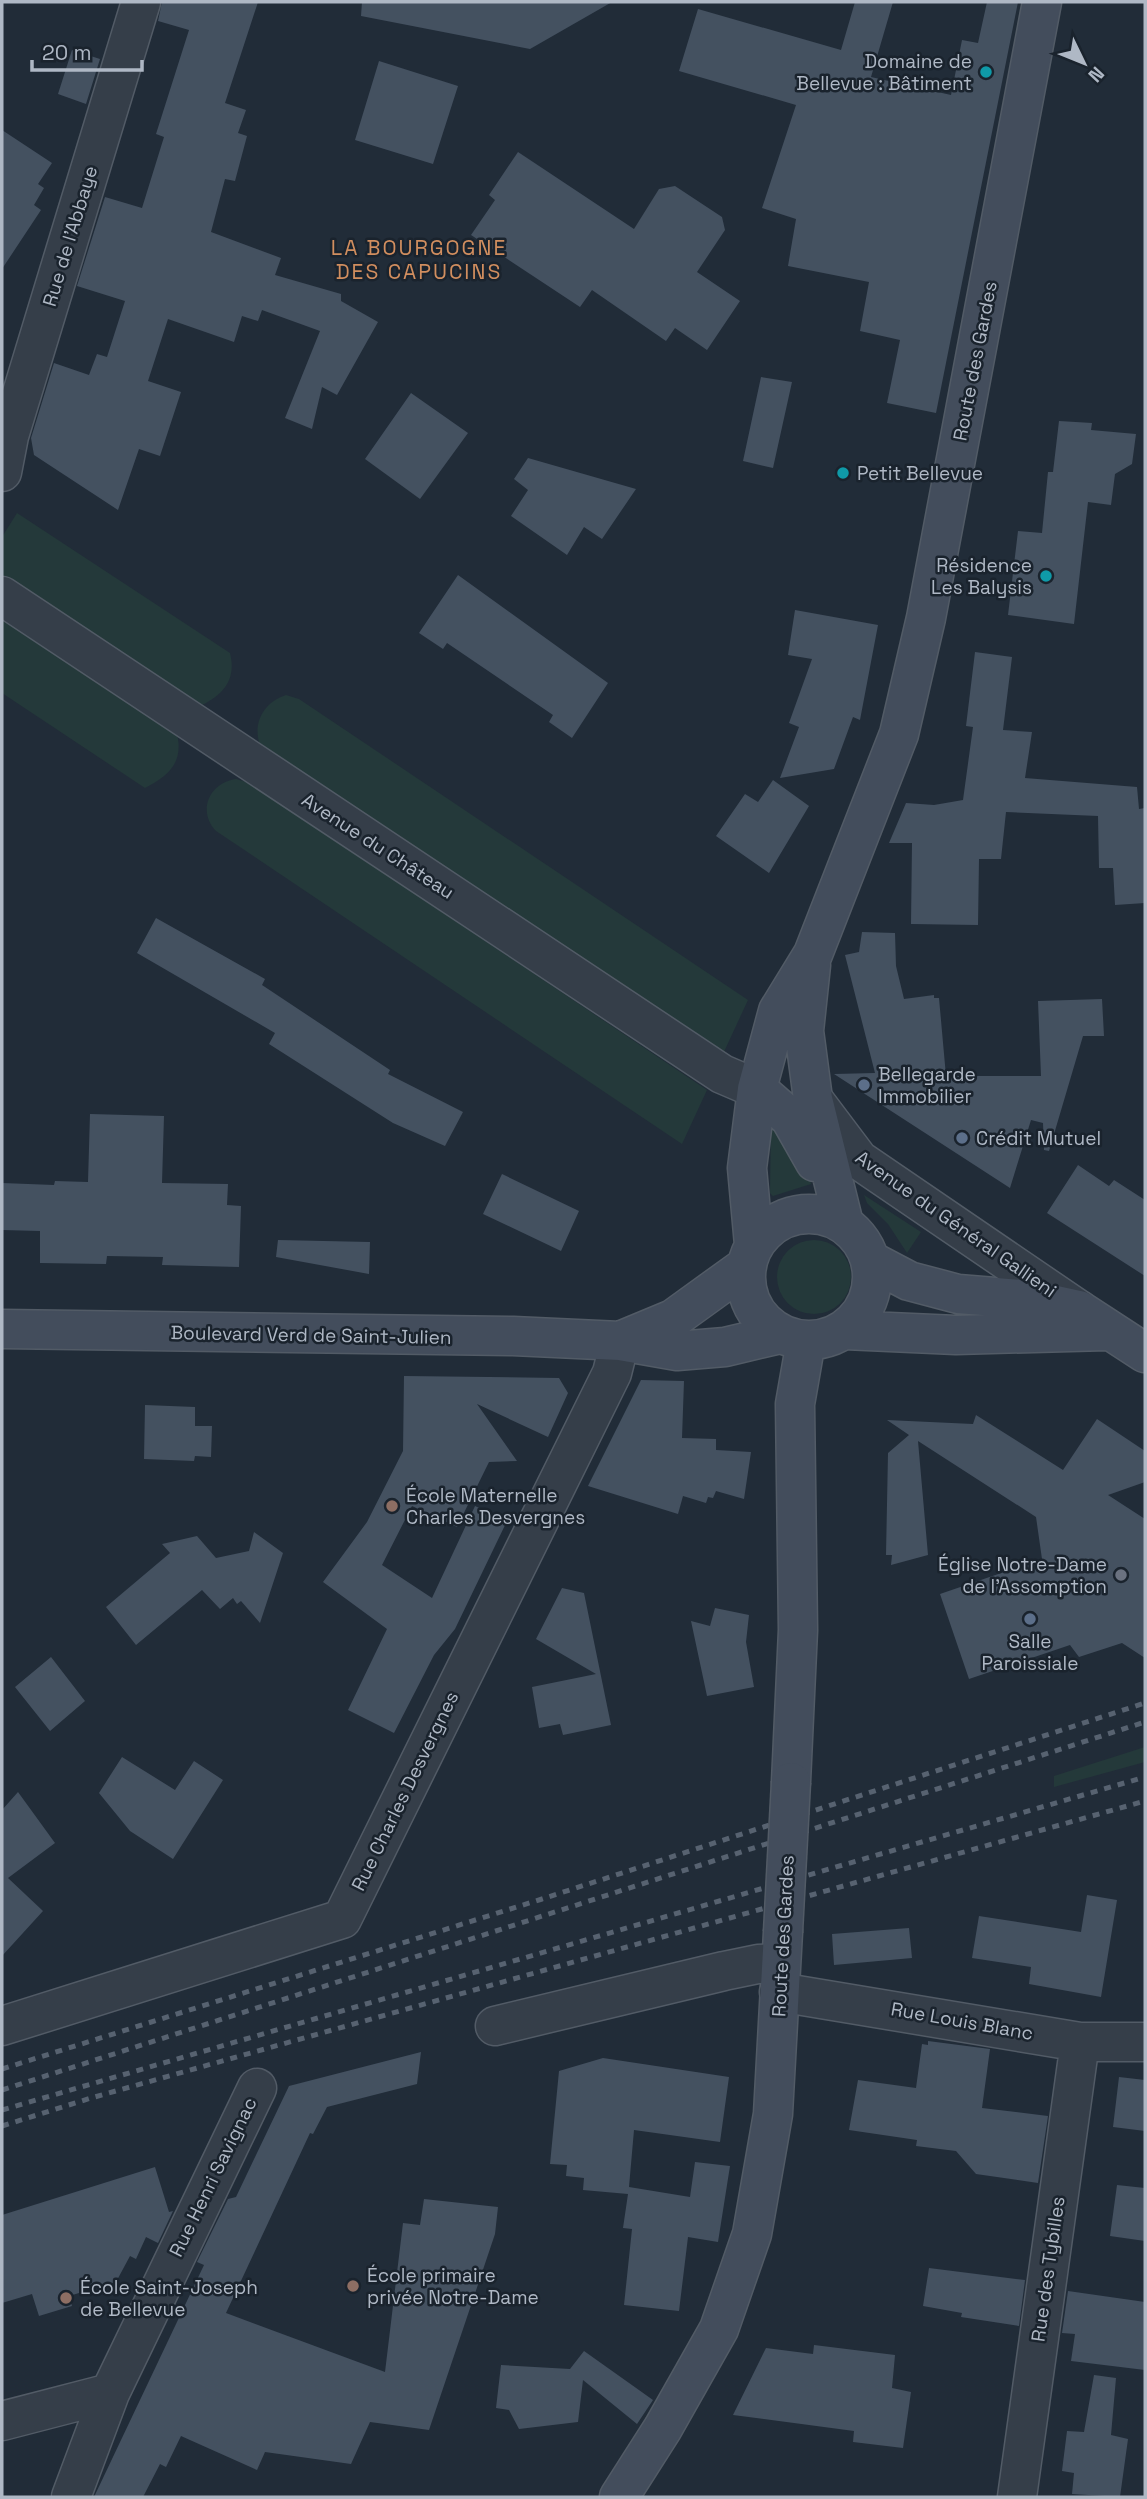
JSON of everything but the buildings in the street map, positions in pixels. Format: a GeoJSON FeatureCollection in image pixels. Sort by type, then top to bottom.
{"type":"FeatureCollection","features":[{"type":"Feature","properties":{"kind":"main road","name":"Route des Gardes"},"geometry":{"type":"LineString","coordinates":[[750,1256],[747,1168],[757,1089],[778,1012],[813,954],[899,734],[926,618],[1042,2]]}},
{"type":"Feature","properties":{"kind":"main road","name":"Route des Gardes"},"geometry":{"type":"LineString","coordinates":[[813,954],[804,1031],[813,1099],[844,1224]]}},
{"type":"Feature","properties":{"kind":"main road"},"geometry":{"type":"LineString","coordinates":[[757,1089],[790,1118],[804,1138],[844,1224]]}},
{"type":"Feature","properties":{"kind":"main road"},"geometry":{"type":"LineString","coordinates":[[820,1214],[844,1224],[861,1240],[871,1261],[872,1287],[863,1312],[845,1330],[826,1339],[793,1338],[759,1318],[747,1294],[750,1256],[771,1226],[794,1215],[820,1214]]}},
{"type":"Feature","properties":{"kind":"main road","name":"Boulevard Verd de Saint-Julien"},"geometry":{"type":"LineString","coordinates":[[620,1341],[673,1319],[750,1256]]}},
{"type":"Feature","properties":{"kind":"main road","name":"Avenue du Général Gallieni"},"geometry":{"type":"LineString","coordinates":[[871,1261],[909,1280],[958,1294],[1033,1300],[1079,1310],[1145,1353]]}},
{"type":"Feature","properties":{"kind":"main road","name":"Boulevard Verd de Saint-Julien"},"geometry":{"type":"LineString","coordinates":[[2,1329],[302,1336],[513,1336],[620,1341],[677,1351],[793,1338]]}},
{"type":"Feature","properties":{"kind":"main road"},"geometry":{"type":"LineString","coordinates":[[845,1330],[956,1335],[1112,1331]]}},
{"type":"Feature","properties":{"kind":"main road","name":"Route des Gardes"},"geometry":{"type":"LineString","coordinates":[[619,2497],[663,2428],[719,2329],[752,2234],[773,2114],[798,1630],[793,1338]]}},
{"type":"Feature","properties":{"kind":"street","name":"Rue de l'Abbaye"},"geometry":{"type":"LineString","coordinates":[[2,472],[9,436],[141,2]]}},
{"type":"Feature","properties":{"kind":"street","name":"Avenue du Château"},"geometry":{"type":"LineString","coordinates":[[2,596],[722,1074],[757,1089]]}},
{"type":"Feature","properties":{"kind":"street","name":"Avenue du Général Gallieni"},"geometry":{"type":"LineString","coordinates":[[813,1099],[859,1160],[1079,1310]]}},
{"type":"Feature","properties":{"kind":"street","name":"Rue Charles Desvergnes"},"geometry":{"type":"LineString","coordinates":[[2,2026],[342,1919],[612,1373],[620,1341]]}},
{"type":"Feature","properties":{"kind":"street","name":"Rue Louis Blanc"},"geometry":{"type":"LineString","coordinates":[[495,2026],[724,1971],[780,1962],[1080,2042],[1145,2042]]}},
{"type":"Feature","properties":{"kind":"street","name":"Rue des Tybilles"},"geometry":{"type":"LineString","coordinates":[[1017,2497],[1080,2042]]}},
{"type":"Feature","properties":{"kind":"street","name":"Rue Henri Savignac"},"geometry":{"type":"LineString","coordinates":[[71,2497],[110,2393],[201,2199],[257,2088]]}},
{"type":"Feature","properties":{"kind":"street"},"geometry":{"type":"LineString","coordinates":[[2,2421],[110,2393]]}},
{"type":"Feature","properties":{"kind":"green space"},"geometry":{"type":"Polygon","coordinates":[[[17,513],[230,653],[231,672],[221,692],[198,707],[2,576],[2,537],[17,513]]]}},
{"type":"Feature","properties":{"kind":"green space"},"geometry":{"type":"Polygon","coordinates":[[[2,618],[177,734],[179,744],[176,761],[167,773],[145,788],[2,693],[2,618]]]}},
{"type":"Feature","properties":{"kind":"green space"},"geometry":{"type":"Polygon","coordinates":[[[286,695],[299,699],[748,1000],[723,1054],[260,745],[258,729],[262,714],[278,698],[286,695]]]}},
{"type":"Feature","properties":{"kind":"green space"},"geometry":{"type":"Polygon","coordinates":[[[236,779],[250,783],[707,1090],[682,1144],[216,831],[207,815],[209,799],[219,786],[236,779]]]}},
{"type":"Feature","properties":{"kind":"green space"},"geometry":{"type":"Polygon","coordinates":[[[771,1121],[808,1171],[811,1184],[773,1196],[770,1193],[771,1121]]]}},
{"type":"Feature","properties":{"kind":"green space"},"geometry":{"type":"Polygon","coordinates":[[[864,1195],[921,1232],[907,1253],[888,1224],[867,1203],[864,1195]]]}},
{"type":"Feature","properties":{"kind":"green space"},"geometry":{"type":"Polygon","coordinates":[[[807,1240],[821,1240],[835,1246],[845,1256],[851,1277],[849,1291],[835,1308],[821,1314],[807,1314],[793,1308],[783,1298],[777,1284],[777,1270],[783,1256],[793,1246],[807,1240]]]}},
{"type":"Feature","properties":{"kind":"green space"},"geometry":{"type":"Polygon","coordinates":[[[1145,1747],[1145,1762],[1054,1787],[1054,1776],[1145,1747]]]}},
{"type":"Feature","properties":{"kind":"railway"},"geometry":{"type":"LineString","coordinates":[[2,2069],[542,1899],[1145,1703]]}},
{"type":"Feature","properties":{"kind":"railway"},"geometry":{"type":"LineString","coordinates":[[2,2090],[1145,1722]]}},
{"type":"Feature","properties":{"kind":"railway"},"geometry":{"type":"LineString","coordinates":[[2,2110],[1145,1777]]}},
{"type":"Feature","properties":{"kind":"railway"},"geometry":{"type":"LineString","coordinates":[[2,2126],[91,2098],[1145,1801]]}},
{"type":"Feature","properties":{"kind":"place","name":"Domaine de Bellevue : Bâtiment"},"geometry":{"type":"Point","coordinates":[986,72]}},
{"type":"Feature","properties":{"kind":"place","name":"Petit Bellevue"},"geometry":{"type":"Point","coordinates":[843,473]}},
{"type":"Feature","properties":{"kind":"place","name":"Résidence Les Balysis"},"geometry":{"type":"Point","coordinates":[1046,576]}},
{"type":"Feature","properties":{"kind":"place","name":"Bellegarde Immobilier"},"geometry":{"type":"Point","coordinates":[864,1085]}},
{"type":"Feature","properties":{"kind":"place","name":"Crédit Mutuel"},"geometry":{"type":"Point","coordinates":[962,1138]}},
{"type":"Feature","properties":{"kind":"place","name":"École Maternelle Charles Desvergnes"},"geometry":{"type":"Point","coordinates":[392,1506]}},
{"type":"Feature","properties":{"kind":"place","name":"Église Notre-Dame de l'Assomption"},"geometry":{"type":"Point","coordinates":[1121,1575]}},
{"type":"Feature","properties":{"kind":"place","name":"Salle Paroissiale"},"geometry":{"type":"Point","coordinates":[1030,1619]}},
{"type":"Feature","properties":{"kind":"place","name":"École primaire privée Notre-Dame"},"geometry":{"type":"Point","coordinates":[353,2286]}},
{"type":"Feature","properties":{"kind":"place","name":"École Saint-Joseph de Bellevue"},"geometry":{"type":"Point","coordinates":[66,2298]}},
{"type":"Feature","properties":{"kind":"district","name":"LA BOURGOGNE DES CAPUCINS"},"geometry":{"type":"Point","coordinates":[419,259]}}]}
